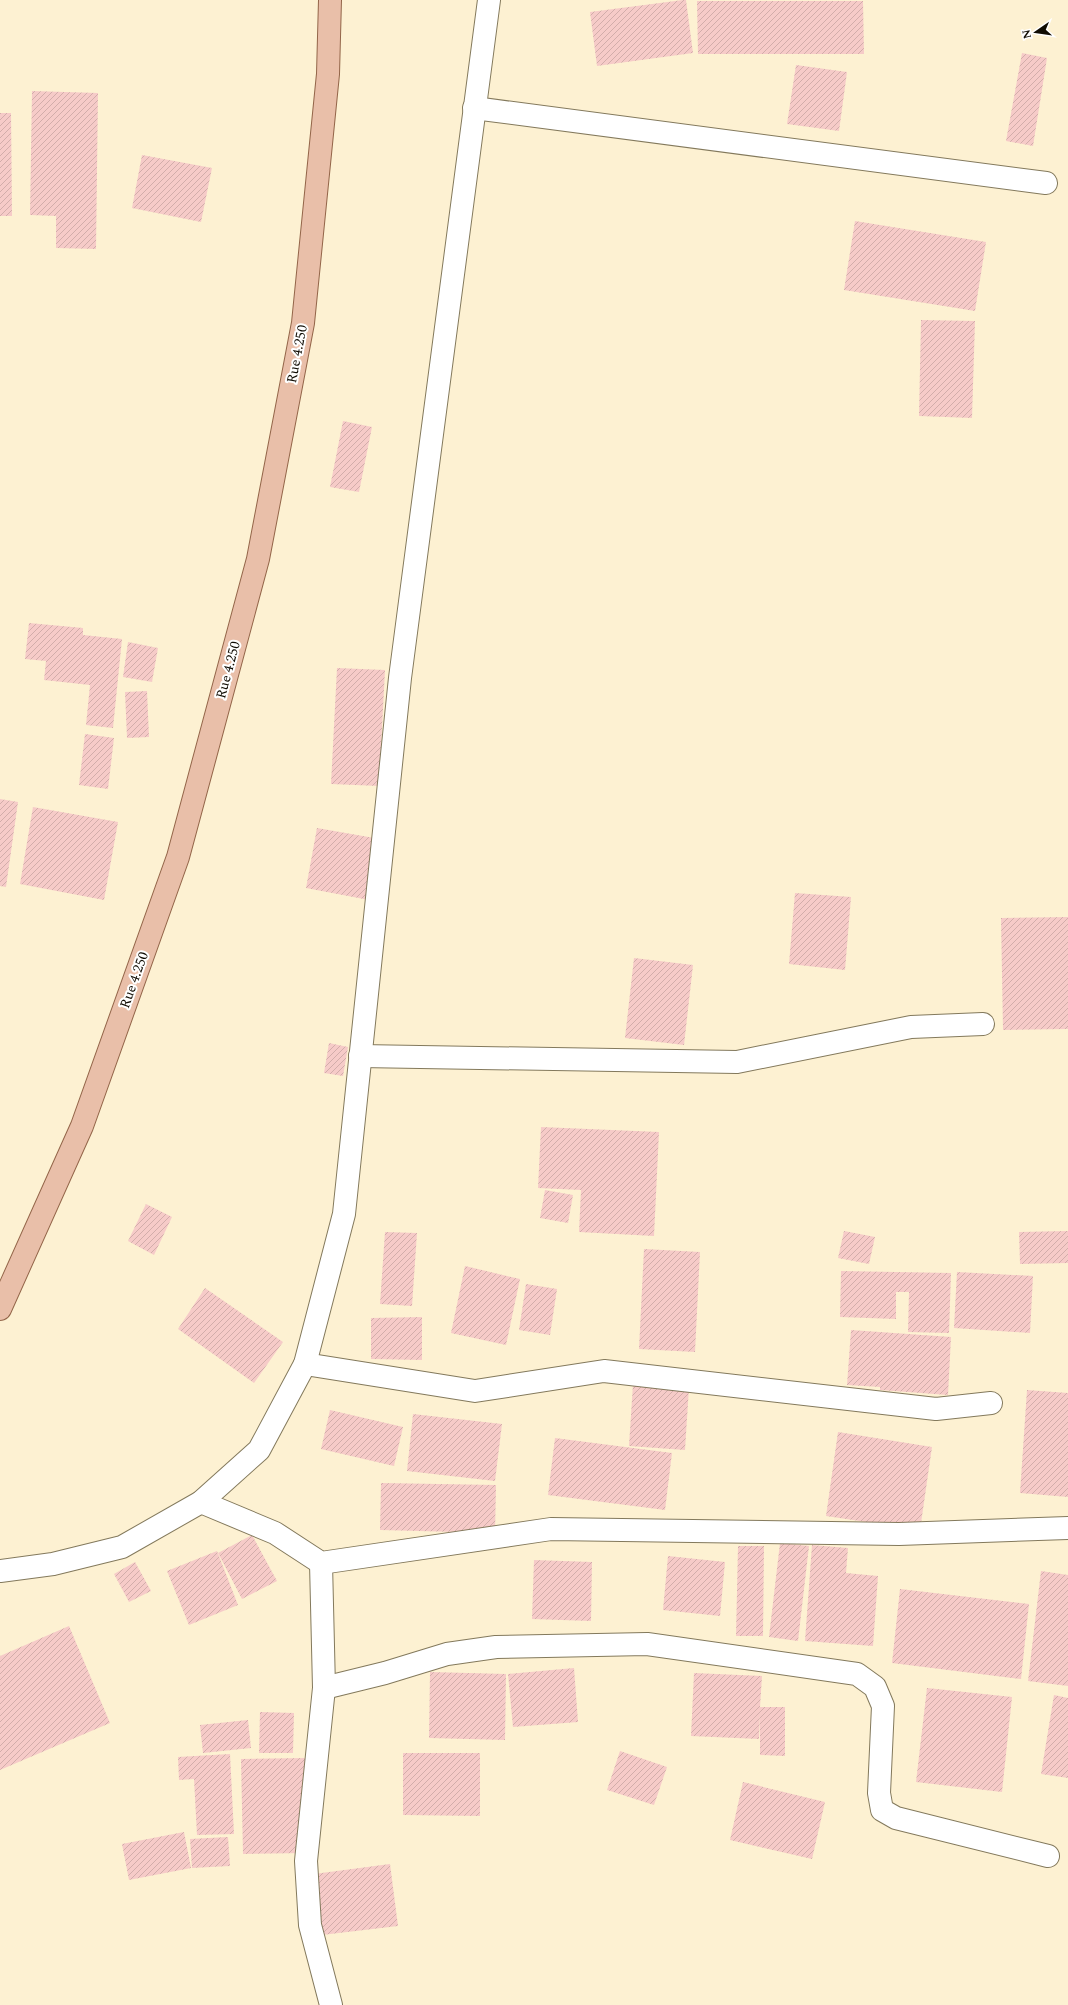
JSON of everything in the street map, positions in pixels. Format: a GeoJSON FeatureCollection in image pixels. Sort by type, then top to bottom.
{"type":"FeatureCollection","features":[{"type":"Feature","properties":{"kind":"main road","name":"Rue 4.250"},"geometry":{"type":"LineString","coordinates":[[0,1310],[82,1126],[178,857],[258,559],[303,323],[328,74],[330,0]]}},
{"type":"Feature","properties":{"kind":"street"},"geometry":{"type":"LineString","coordinates":[[0,1571],[53,1564],[122,1547],[201,1502],[259,1450],[305,1364],[344,1214],[400,678],[489,0]]}},
{"type":"Feature","properties":{"kind":"street"},"geometry":{"type":"LineString","coordinates":[[474,108],[1046,183]]}},
{"type":"Feature","properties":{"kind":"street"},"geometry":{"type":"LineString","coordinates":[[360,1056],[737,1062],[911,1027],[983,1024]]}},
{"type":"Feature","properties":{"kind":"street"},"geometry":{"type":"LineString","coordinates":[[305,1364],[474,1391],[604,1371],[936,1409],[991,1403]]}},
{"type":"Feature","properties":{"kind":"street"},"geometry":{"type":"LineString","coordinates":[[201,1502],[274,1533],[321,1563],[551,1529],[899,1534],[1068,1528]]}},
{"type":"Feature","properties":{"kind":"street"},"geometry":{"type":"LineString","coordinates":[[321,1563],[324,1688],[306,1861],[310,1925],[331,2005]]}},
{"type":"Feature","properties":{"kind":"street"},"geometry":{"type":"LineString","coordinates":[[324,1688],[385,1673],[447,1654],[496,1646],[647,1644],[857,1674],[875,1687],[883,1706],[879,1793],[882,1810],[896,1818],[1048,1856]]}},
{"type":"Feature","properties":{"kind":"building"},"geometry":{"type":"Polygon","coordinates":[[[686,0],[693,53],[597,66],[590,12],[686,0]]]}},
{"type":"Feature","properties":{"kind":"building"},"geometry":{"type":"Polygon","coordinates":[[[697,1],[863,1],[864,54],[698,54],[697,1]]]}},
{"type":"Feature","properties":{"kind":"building"},"geometry":{"type":"Polygon","coordinates":[[[1022,53],[1047,58],[1033,146],[1006,141],[1022,53]]]}},
{"type":"Feature","properties":{"kind":"building"},"geometry":{"type":"Polygon","coordinates":[[[796,65],[847,72],[839,131],[787,124],[796,65]]]}},
{"type":"Feature","properties":{"kind":"building"},"geometry":{"type":"Polygon","coordinates":[[[32,91],[98,93],[96,249],[56,248],[56,216],[30,215],[32,91]]]}},
{"type":"Feature","properties":{"kind":"building"},"geometry":{"type":"Polygon","coordinates":[[[0,113],[11,113],[12,216],[0,216],[0,113]]]}},
{"type":"Feature","properties":{"kind":"building"},"geometry":{"type":"Polygon","coordinates":[[[142,155],[212,168],[201,222],[132,208],[142,155]]]}},
{"type":"Feature","properties":{"kind":"building"},"geometry":{"type":"Polygon","coordinates":[[[855,221],[986,242],[975,311],[844,290],[855,221]]]}},
{"type":"Feature","properties":{"kind":"building"},"geometry":{"type":"Polygon","coordinates":[[[921,320],[975,321],[972,418],[919,416],[921,320]]]}},
{"type":"Feature","properties":{"kind":"building"},"geometry":{"type":"Polygon","coordinates":[[[343,421],[372,427],[359,492],[330,487],[343,421]]]}},
{"type":"Feature","properties":{"kind":"building"},"geometry":{"type":"Polygon","coordinates":[[[29,623],[83,628],[83,635],[122,639],[113,728],[86,725],[90,685],[44,680],[46,661],[25,659],[29,623]]]}},
{"type":"Feature","properties":{"kind":"building"},"geometry":{"type":"Polygon","coordinates":[[[128,642],[158,648],[152,682],[123,677],[128,642]]]}},
{"type":"Feature","properties":{"kind":"building"},"geometry":{"type":"Polygon","coordinates":[[[337,668],[385,670],[379,786],[331,784],[337,668]]]}},
{"type":"Feature","properties":{"kind":"building"},"geometry":{"type":"Polygon","coordinates":[[[147,691],[149,737],[127,738],[125,692],[147,691]]]}},
{"type":"Feature","properties":{"kind":"building"},"geometry":{"type":"Polygon","coordinates":[[[85,734],[114,738],[108,789],[79,785],[85,734]]]}},
{"type":"Feature","properties":{"kind":"building"},"geometry":{"type":"Polygon","coordinates":[[[0,799],[18,802],[6,887],[0,886],[0,799]]]}},
{"type":"Feature","properties":{"kind":"building"},"geometry":{"type":"Polygon","coordinates":[[[33,807],[118,822],[104,900],[20,884],[33,807]]]}},
{"type":"Feature","properties":{"kind":"building"},"geometry":{"type":"Polygon","coordinates":[[[317,828],[380,839],[369,900],[306,888],[317,828]]]}},
{"type":"Feature","properties":{"kind":"building"},"geometry":{"type":"Polygon","coordinates":[[[795,893],[851,897],[845,970],[789,964],[795,893]]]}},
{"type":"Feature","properties":{"kind":"building"},"geometry":{"type":"Polygon","coordinates":[[[1068,917],[1068,1029],[1003,1030],[1001,918],[1068,917]]]}},
{"type":"Feature","properties":{"kind":"building"},"geometry":{"type":"Polygon","coordinates":[[[634,958],[693,965],[684,1045],[625,1038],[634,958]]]}},
{"type":"Feature","properties":{"kind":"building"},"geometry":{"type":"Polygon","coordinates":[[[329,1043],[348,1047],[343,1076],[324,1073],[329,1043]]]}},
{"type":"Feature","properties":{"kind":"building"},"geometry":{"type":"Polygon","coordinates":[[[541,1127],[659,1132],[654,1236],[579,1232],[581,1190],[538,1188],[541,1127]]]}},
{"type":"Feature","properties":{"kind":"building"},"geometry":{"type":"Polygon","coordinates":[[[545,1190],[573,1195],[568,1223],[540,1218],[545,1190]]]}},
{"type":"Feature","properties":{"kind":"building"},"geometry":{"type":"Polygon","coordinates":[[[146,1204],[172,1217],[154,1255],[128,1241],[146,1204]]]}},
{"type":"Feature","properties":{"kind":"building"},"geometry":{"type":"Polygon","coordinates":[[[844,1231],[875,1237],[869,1264],[838,1258],[844,1231]]]}},
{"type":"Feature","properties":{"kind":"building"},"geometry":{"type":"Polygon","coordinates":[[[1068,1231],[1068,1263],[1020,1264],[1019,1232],[1068,1231]]]}},
{"type":"Feature","properties":{"kind":"building"},"geometry":{"type":"Polygon","coordinates":[[[385,1232],[417,1233],[412,1306],[380,1304],[385,1232]]]}},
{"type":"Feature","properties":{"kind":"building"},"geometry":{"type":"Polygon","coordinates":[[[644,1249],[700,1252],[695,1352],[639,1349],[644,1249]]]}},
{"type":"Feature","properties":{"kind":"building"},"geometry":{"type":"Polygon","coordinates":[[[465,1266],[520,1279],[506,1345],[451,1333],[465,1266]]]}},
{"type":"Feature","properties":{"kind":"building"},"geometry":{"type":"Polygon","coordinates":[[[841,1271],[951,1273],[949,1333],[908,1332],[909,1292],[896,1292],[896,1319],[840,1317],[841,1271]]]}},
{"type":"Feature","properties":{"kind":"building"},"geometry":{"type":"Polygon","coordinates":[[[957,1272],[1033,1276],[1030,1333],[954,1328],[957,1272]]]}},
{"type":"Feature","properties":{"kind":"building"},"geometry":{"type":"Polygon","coordinates":[[[526,1284],[557,1289],[550,1335],[519,1330],[526,1284]]]}},
{"type":"Feature","properties":{"kind":"building"},"geometry":{"type":"Polygon","coordinates":[[[205,1288],[283,1342],[254,1383],[178,1329],[205,1288]]]}},
{"type":"Feature","properties":{"kind":"building"},"geometry":{"type":"Polygon","coordinates":[[[422,1317],[422,1360],[371,1359],[371,1318],[422,1317]]]}},
{"type":"Feature","properties":{"kind":"building"},"geometry":{"type":"Polygon","coordinates":[[[851,1330],[951,1337],[948,1395],[880,1390],[880,1387],[847,1385],[851,1330]]]}},
{"type":"Feature","properties":{"kind":"building"},"geometry":{"type":"Polygon","coordinates":[[[633,1384],[689,1387],[685,1450],[629,1446],[633,1384]]]}},
{"type":"Feature","properties":{"kind":"building"},"geometry":{"type":"Polygon","coordinates":[[[1027,1390],[1068,1393],[1068,1497],[1020,1493],[1027,1390]]]}},
{"type":"Feature","properties":{"kind":"building"},"geometry":{"type":"Polygon","coordinates":[[[330,1410],[403,1427],[394,1466],[321,1449],[330,1410]]]}},
{"type":"Feature","properties":{"kind":"building"},"geometry":{"type":"Polygon","coordinates":[[[413,1414],[502,1424],[495,1481],[407,1471],[413,1414]]]}},
{"type":"Feature","properties":{"kind":"building"},"geometry":{"type":"Polygon","coordinates":[[[838,1432],[932,1447],[920,1530],[826,1516],[838,1432]]]}},
{"type":"Feature","properties":{"kind":"building"},"geometry":{"type":"Polygon","coordinates":[[[555,1438],[672,1453],[665,1510],[548,1495],[555,1438]]]}},
{"type":"Feature","properties":{"kind":"building"},"geometry":{"type":"Polygon","coordinates":[[[381,1483],[496,1485],[495,1533],[380,1530],[381,1483]]]}},
{"type":"Feature","properties":{"kind":"building"},"geometry":{"type":"Polygon","coordinates":[[[252,1535],[277,1581],[242,1599],[218,1553],[252,1535]]]}},
{"type":"Feature","properties":{"kind":"building"},"geometry":{"type":"Polygon","coordinates":[[[780,1543],[809,1546],[798,1641],[769,1637],[780,1543]]]}},
{"type":"Feature","properties":{"kind":"building"},"geometry":{"type":"Polygon","coordinates":[[[812,1545],[848,1548],[846,1573],[878,1576],[873,1646],[805,1641],[812,1545]]]}},
{"type":"Feature","properties":{"kind":"building"},"geometry":{"type":"Polygon","coordinates":[[[738,1546],[764,1546],[763,1636],[736,1636],[738,1546]]]}},
{"type":"Feature","properties":{"kind":"building"},"geometry":{"type":"Polygon","coordinates":[[[217,1551],[238,1605],[189,1625],[167,1571],[217,1551]]]}},
{"type":"Feature","properties":{"kind":"building"},"geometry":{"type":"Polygon","coordinates":[[[668,1556],[725,1562],[720,1616],[663,1610],[668,1556]]]}},
{"type":"Feature","properties":{"kind":"building"},"geometry":{"type":"Polygon","coordinates":[[[534,1560],[592,1562],[591,1621],[532,1619],[534,1560]]]}},
{"type":"Feature","properties":{"kind":"building"},"geometry":{"type":"Polygon","coordinates":[[[135,1562],[151,1591],[129,1602],[114,1574],[135,1562]]]}},
{"type":"Feature","properties":{"kind":"building"},"geometry":{"type":"Polygon","coordinates":[[[1041,1571],[1068,1575],[1068,1686],[1028,1681],[1041,1571]]]}},
{"type":"Feature","properties":{"kind":"building"},"geometry":{"type":"Polygon","coordinates":[[[900,1589],[1029,1604],[1021,1679],[892,1663],[900,1589]]]}},
{"type":"Feature","properties":{"kind":"building"},"geometry":{"type":"Polygon","coordinates":[[[69,1626],[110,1723],[0,1770],[0,1656],[69,1626]]]}},
{"type":"Feature","properties":{"kind":"building"},"geometry":{"type":"Polygon","coordinates":[[[574,1668],[578,1722],[513,1727],[508,1674],[574,1668]]]}},
{"type":"Feature","properties":{"kind":"building"},"geometry":{"type":"Polygon","coordinates":[[[430,1672],[506,1674],[505,1740],[429,1738],[430,1672]]]}},
{"type":"Feature","properties":{"kind":"building"},"geometry":{"type":"Polygon","coordinates":[[[694,1673],[762,1676],[760,1707],[785,1707],[785,1756],[760,1755],[760,1715],[759,1739],[691,1736],[694,1673]]]}},
{"type":"Feature","properties":{"kind":"building"},"geometry":{"type":"Polygon","coordinates":[[[927,1688],[1012,1697],[1002,1792],[916,1782],[927,1688]]]}},
{"type":"Feature","properties":{"kind":"building"},"geometry":{"type":"Polygon","coordinates":[[[1054,1695],[1068,1698],[1068,1778],[1041,1774],[1054,1695]]]}},
{"type":"Feature","properties":{"kind":"building"},"geometry":{"type":"Polygon","coordinates":[[[260,1712],[294,1713],[293,1753],[259,1753],[260,1712]]]}},
{"type":"Feature","properties":{"kind":"building"},"geometry":{"type":"Polygon","coordinates":[[[248,1720],[251,1748],[203,1753],[200,1725],[248,1720]]]}},
{"type":"Feature","properties":{"kind":"building"},"geometry":{"type":"Polygon","coordinates":[[[620,1751],[667,1767],[654,1805],[607,1790],[620,1751]]]}},
{"type":"Feature","properties":{"kind":"building"},"geometry":{"type":"Polygon","coordinates":[[[403,1753],[480,1753],[480,1816],[403,1815],[403,1753]]]}},
{"type":"Feature","properties":{"kind":"building"},"geometry":{"type":"Polygon","coordinates":[[[230,1754],[234,1834],[197,1835],[194,1779],[179,1780],[178,1757],[230,1754]]]}},
{"type":"Feature","properties":{"kind":"building"},"geometry":{"type":"Polygon","coordinates":[[[305,1758],[307,1853],[243,1854],[241,1759],[305,1758]]]}},
{"type":"Feature","properties":{"kind":"building"},"geometry":{"type":"Polygon","coordinates":[[[743,1782],[825,1802],[812,1859],[730,1840],[743,1782]]]}},
{"type":"Feature","properties":{"kind":"building"},"geometry":{"type":"Polygon","coordinates":[[[184,1832],[191,1868],[129,1880],[122,1844],[184,1832]]]}},
{"type":"Feature","properties":{"kind":"building"},"geometry":{"type":"Polygon","coordinates":[[[228,1837],[230,1866],[192,1868],[190,1839],[228,1837]]]}},
{"type":"Feature","properties":{"kind":"building"},"geometry":{"type":"Polygon","coordinates":[[[390,1864],[398,1926],[322,1935],[314,1874],[390,1864]]]}}]}
